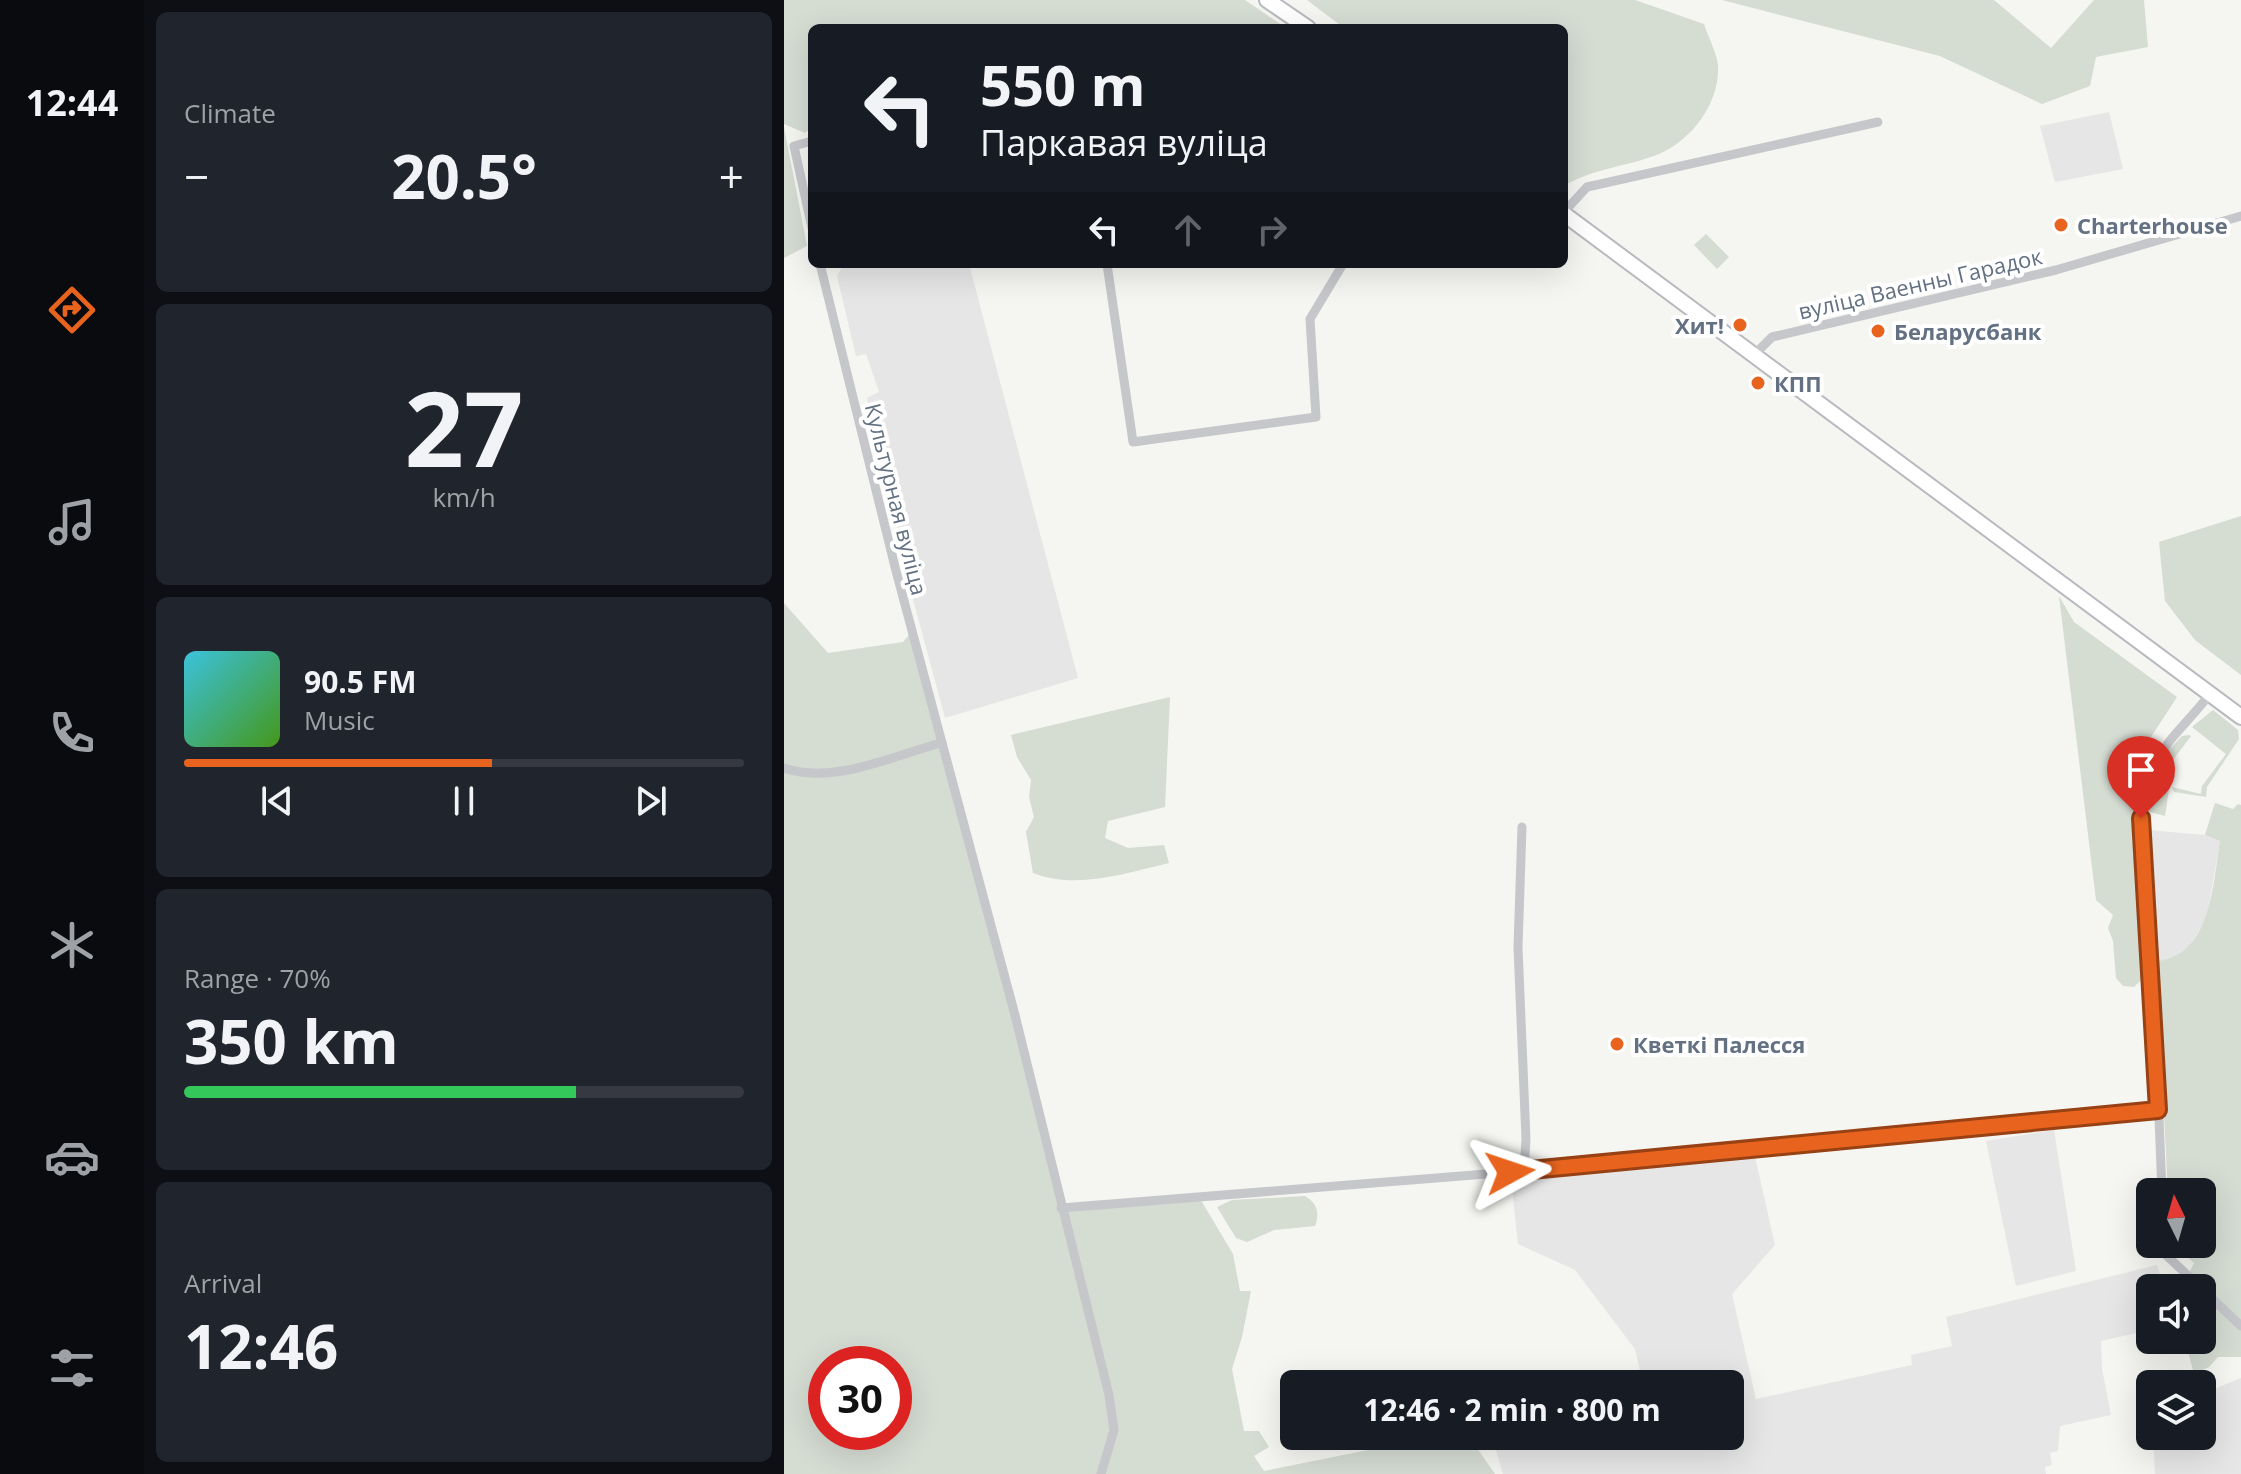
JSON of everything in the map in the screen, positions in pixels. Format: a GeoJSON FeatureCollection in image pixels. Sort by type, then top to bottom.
{"type":"FeatureCollection","features":[{"type":"Feature","properties":{"kind":"main road"},"geometry":{"type":"LineString","coordinates":[[1267,0],[1302,24]]}},
{"type":"Feature","properties":{"kind":"main road"},"geometry":{"type":"LineString","coordinates":[[1568,216],[2241,717]]}},
{"type":"Feature","properties":{"kind":"street"},"geometry":{"type":"LineString","coordinates":[[1568,208],[1587,187],[1878,122]]}},
{"type":"Feature","properties":{"kind":"street"},"geometry":{"type":"LineString","coordinates":[[808,142],[794,146],[808,210]]}},
{"type":"Feature","properties":{"kind":"street","name":"вуліца Ваенны Гарадок"},"geometry":{"type":"LineString","coordinates":[[1753,356],[1772,337],[2056,270],[2241,216]]}},
{"type":"Feature","properties":{"kind":"street","name":"Культурная вуліца"},"geometry":{"type":"LineString","coordinates":[[821,268],[941,743],[1015,1015],[1113,1420],[1112,1442],[1101,1474]]}},
{"type":"Feature","properties":{"kind":"street"},"geometry":{"type":"LineString","coordinates":[[1108,268],[1133,442],[1316,417],[1310,319],[1341,268]]}},
{"type":"Feature","properties":{"kind":"street"},"geometry":{"type":"LineString","coordinates":[[2161,1178],[2141,818],[2143,792],[2154,760],[2210,694]]}},
{"type":"Feature","properties":{"kind":"street"},"geometry":{"type":"LineString","coordinates":[[784,768],[812,774],[837,772],[941,743]]}},
{"type":"Feature","properties":{"kind":"street"},"geometry":{"type":"LineString","coordinates":[[1522,827],[1518,947],[1526,1139],[1524,1171]]}},
{"type":"Feature","properties":{"kind":"street"},"geometry":{"type":"LineString","coordinates":[[1061,1208],[1524,1171],[2158,1110]]}},
{"type":"Feature","properties":{"kind":"street"},"geometry":{"type":"LineString","coordinates":[[2169,1258],[2186,1274]]}},
{"type":"Feature","properties":{"kind":"street"},"geometry":{"type":"LineString","coordinates":[[2216,1303],[2241,1326]]}},
{"type":"Feature","properties":{"kind":"shaded area"},"geometry":{"type":"Polygon","coordinates":[[[784,0],[1245,0],[1280,24],[808,24],[808,130],[805,133],[784,124],[784,0]]]}},
{"type":"Feature","properties":{"kind":"shaded area"},"geometry":{"type":"Polygon","coordinates":[[[1307,0],[1635,0],[1704,24],[1717,61],[1717,80],[1702,118],[1671,148],[1568,184],[1568,24],[1339,24],[1307,0]]]}},
{"type":"Feature","properties":{"kind":"shaded area"},"geometry":{"type":"Polygon","coordinates":[[[1722,0],[1994,0],[2051,48],[2094,0],[2144,0],[2148,47],[2096,57],[2090,86],[2042,104],[1940,56],[1722,0]]]}},
{"type":"Feature","properties":{"kind":"shaded area"},"geometry":{"type":"Polygon","coordinates":[[[2109,112],[2123,169],[2055,182],[2040,126],[2109,112]]]}},
{"type":"Feature","properties":{"kind":"shaded area"},"geometry":{"type":"Polygon","coordinates":[[[784,127],[807,246],[784,258],[784,127]]]}},
{"type":"Feature","properties":{"kind":"shaded area"},"geometry":{"type":"Polygon","coordinates":[[[1706,234],[1729,257],[1717,269],[1694,245],[1706,234]]]}},
{"type":"Feature","properties":{"kind":"shaded area"},"geometry":{"type":"Polygon","coordinates":[[[842,268],[970,268],[1078,678],[945,718],[910,588],[920,577],[913,557],[902,547],[867,398],[879,392],[866,354],[856,356],[837,276],[842,268]]]}},
{"type":"Feature","properties":{"kind":"shaded area"},"geometry":{"type":"Polygon","coordinates":[[[2241,516],[2241,675],[2195,640],[2165,601],[2159,542],[2241,516]]]}},
{"type":"Feature","properties":{"kind":"shaded area"},"geometry":{"type":"Polygon","coordinates":[[[2059,596],[2074,622],[2177,697],[2132,766],[2144,977],[2134,987],[2123,986],[2116,978],[2113,941],[2108,928],[2113,915],[2096,900],[2059,596]]]}},
{"type":"Feature","properties":{"kind":"shaded area"},"geometry":{"type":"Polygon","coordinates":[[[784,603],[828,653],[903,642],[912,631],[1061,1208],[1199,1197],[1233,1254],[1240,1291],[1251,1291],[1232,1369],[1244,1431],[1259,1431],[1269,1447],[1254,1456],[1264,1471],[1368,1450],[1478,1450],[1495,1474],[784,1474],[784,603]]]}},
{"type":"Feature","properties":{"kind":"shaded area"},"geometry":{"type":"Polygon","coordinates":[[[1170,697],[1165,807],[1108,821],[1105,838],[1128,848],[1164,845],[1169,863],[1083,880],[1049,878],[1033,873],[1026,832],[1034,817],[1029,797],[1031,780],[1017,757],[1011,735],[1170,697]]]}},
{"type":"Feature","properties":{"kind":"shaded area"},"geometry":{"type":"Polygon","coordinates":[[[2213,710],[2238,730],[2239,739],[2207,787],[2206,797],[2174,792],[2172,787],[2201,794],[2202,786],[2226,754],[2192,727],[2213,710]]]}},
{"type":"Feature","properties":{"kind":"shaded area"},"geometry":{"type":"Polygon","coordinates":[[[2189,735],[2164,772],[2159,760],[2182,736],[2189,735]]]}},
{"type":"Feature","properties":{"kind":"shaded area"},"geometry":{"type":"Polygon","coordinates":[[[2152,775],[2169,789],[2165,816],[2146,811],[2152,775]]]}},
{"type":"Feature","properties":{"kind":"shaded area"},"geometry":{"type":"Polygon","coordinates":[[[2215,803],[2233,809],[2241,805],[2241,1357],[2218,1357],[2209,1367],[2193,1370],[2189,1354],[2216,1354],[2216,1274],[2188,1274],[2194,1263],[2188,1258],[2216,1258],[2216,1178],[2167,1178],[2156,961],[2174,956],[2188,947],[2199,933],[2206,916],[2220,841],[2205,835],[2215,803]]]}},
{"type":"Feature","properties":{"kind":"shaded area"},"geometry":{"type":"Polygon","coordinates":[[[2148,830],[2205,835],[2220,841],[2207,917],[2187,951],[2172,960],[2154,961],[2148,830]]]}},
{"type":"Feature","properties":{"kind":"shaded area"},"geometry":{"type":"Polygon","coordinates":[[[2054,1130],[2076,1271],[2016,1286],[1986,1141],[2054,1130]]]}},
{"type":"Feature","properties":{"kind":"shaded area"},"geometry":{"type":"Polygon","coordinates":[[[1755,1157],[1775,1245],[1732,1294],[1756,1399],[1912,1365],[1911,1355],[1952,1346],[1946,1317],[2157,1265],[2160,1274],[2136,1274],[2136,1333],[2101,1341],[2102,1369],[2111,1415],[2060,1426],[2058,1451],[2050,1453],[2052,1465],[2045,1467],[2046,1474],[1503,1474],[1496,1450],[1744,1450],[1744,1370],[1640,1370],[1635,1349],[1575,1270],[1518,1244],[1511,1178],[1755,1157]]]}},
{"type":"Feature","properties":{"kind":"shaded area"},"geometry":{"type":"Polygon","coordinates":[[[1305,1196],[1316,1209],[1315,1226],[1274,1230],[1247,1242],[1236,1238],[1217,1207],[1232,1200],[1305,1196]]]}},
{"type":"Feature","properties":{"kind":"shaded area"},"geometry":{"type":"Polygon","coordinates":[[[2241,1378],[2241,1474],[2155,1474],[2154,1450],[2216,1450],[2216,1388],[2241,1378]]]}},
{"type":"Feature","properties":{"kind":"place","name":"Charterhouse"},"geometry":{"type":"Point","coordinates":[2061,225]}},
{"type":"Feature","properties":{"kind":"place","name":"Хит!"},"geometry":{"type":"Point","coordinates":[1740,325]}},
{"type":"Feature","properties":{"kind":"place","name":"Беларусбанк"},"geometry":{"type":"Point","coordinates":[1878,331]}},
{"type":"Feature","properties":{"kind":"place","name":"КПП"},"geometry":{"type":"Point","coordinates":[1758,383]}},
{"type":"Feature","properties":{"kind":"place","name":"Кветкі Палесся"},"geometry":{"type":"Point","coordinates":[1617,1044]}},
{"type":"Feature","properties":{"kind":"route"},"geometry":{"type":"LineString","coordinates":[[1510,1172],[2158,1110],[2141,818]]}}]}
